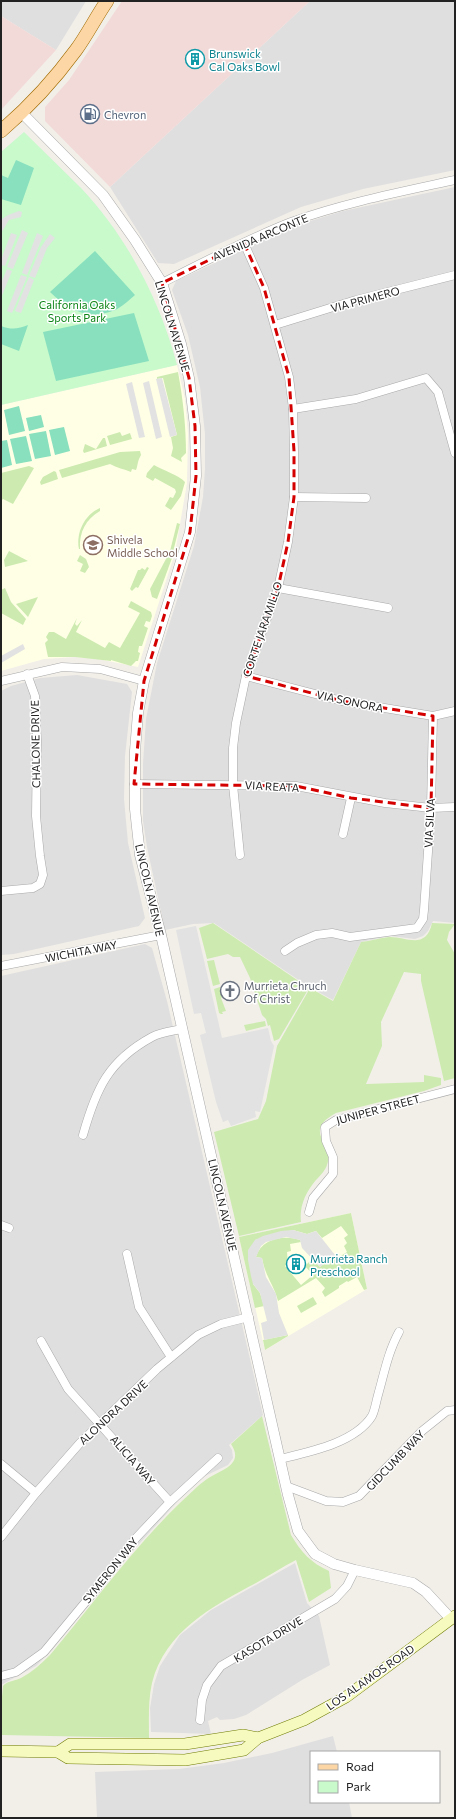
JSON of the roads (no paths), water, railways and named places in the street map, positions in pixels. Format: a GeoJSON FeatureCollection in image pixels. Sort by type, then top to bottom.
{"type":"FeatureCollection","features":[{"type":"Feature","properties":{"kind":"main road"},"geometry":{"type":"LineString","coordinates":[[1,131],[22,113],[46,88],[76,50],[107,1]]}},
{"type":"Feature","properties":{"kind":"main road","name":"LOS ALAMOS ROAD"},"geometry":{"type":"LineString","coordinates":[[1,1751],[58,1752],[68,1758],[185,1760],[244,1750],[258,1738],[304,1720],[346,1697],[454,1620]]}},
{"type":"Feature","properties":{"kind":"main road","name":"LOS ALAMOS ROAD"},"geometry":{"type":"LineString","coordinates":[[58,1752],[70,1744],[185,1744],[243,1735],[258,1738]]}},
{"type":"Feature","properties":{"kind":"street","name":"LINCOLN AVENUE"},"geometry":{"type":"LineString","coordinates":[[22,113],[103,195],[135,240],[162,283],[182,344],[189,378],[195,426],[196,476],[190,532],[144,681],[138,713],[134,784],[135,809],[140,855],[161,935],[286,1486],[298,1531],[315,1554],[334,1564],[413,1584],[426,1592],[454,1620]]}},
{"type":"Feature","properties":{"kind":"street","name":"AVENIDA ARCONTE"},"geometry":{"type":"LineString","coordinates":[[162,283],[244,243],[290,223],[346,204],[455,180]]}},
{"type":"Feature","properties":{"kind":"street","name":"CORTE JARAMILLO"},"geometry":{"type":"LineString","coordinates":[[240,855],[233,785],[233,748],[236,723],[246,676],[278,588],[288,542],[294,498],[293,409],[289,377],[276,325],[264,288],[244,243]]}},
{"type":"Feature","properties":{"kind":"street","name":"VIA PRIMERO"},"geometry":{"type":"LineString","coordinates":[[276,325],[356,300],[455,275]]}},
{"type":"Feature","properties":{"kind":"street"},"geometry":{"type":"LineString","coordinates":[[293,409],[356,399],[426,378],[438,392],[455,453]]}},
{"type":"Feature","properties":{"kind":"street"},"geometry":{"type":"LineString","coordinates":[[294,498],[366,498]]}},
{"type":"Feature","properties":{"kind":"street"},"geometry":{"type":"LineString","coordinates":[[278,588],[388,608]]}},
{"type":"Feature","properties":{"kind":"street"},"geometry":{"type":"LineString","coordinates":[[1,681],[62,667],[100,669],[144,681]]}},
{"type":"Feature","properties":{"kind":"street","name":"CHALONE DRIVE"},"geometry":{"type":"LineString","coordinates":[[3,891],[33,888],[40,884],[43,875],[36,816],[37,741],[35,696],[27,674]]}},
{"type":"Feature","properties":{"kind":"street","name":"VIA SONORA"},"geometry":{"type":"LineString","coordinates":[[246,676],[342,701],[433,716],[455,712]]}},
{"type":"Feature","properties":{"kind":"street","name":"VIA SILVA"},"geometry":{"type":"LineString","coordinates":[[285,951],[297,943],[316,935],[332,933],[350,937],[416,928],[422,920],[431,808],[433,716]]}},
{"type":"Feature","properties":{"kind":"street","name":"VIA REATA"},"geometry":{"type":"LineString","coordinates":[[134,784],[296,786],[351,798],[431,808],[455,807]]}},
{"type":"Feature","properties":{"kind":"street"},"geometry":{"type":"LineString","coordinates":[[343,834],[351,798]]}},
{"type":"Feature","properties":{"kind":"street","name":"WICHITA WAY"},"geometry":{"type":"LineString","coordinates":[[1,966],[161,935]]}},
{"type":"Feature","properties":{"kind":"street"},"geometry":{"type":"LineString","coordinates":[[83,1135],[92,1104],[111,1068],[128,1053],[153,1036],[182,1028]]}},
{"type":"Feature","properties":{"kind":"street","name":"JUNIPER STREET"},"geometry":{"type":"LineString","coordinates":[[309,1212],[313,1198],[333,1174],[333,1157],[324,1134],[325,1127],[336,1120],[455,1089]]}},
{"type":"Feature","properties":{"kind":"street"},"geometry":{"type":"LineString","coordinates":[[1,1225],[9,1228]]}},
{"type":"Feature","properties":{"kind":"street"},"geometry":{"type":"LineString","coordinates":[[127,1254],[139,1307],[171,1357]]}},
{"type":"Feature","properties":{"kind":"street","name":"ALONDRA DRIVE"},"geometry":{"type":"LineString","coordinates":[[1,1537],[36,1493],[80,1443],[171,1357],[198,1335],[222,1324],[248,1317]]}},
{"type":"Feature","properties":{"kind":"street"},"geometry":{"type":"LineString","coordinates":[[280,1459],[318,1450],[358,1431],[372,1415],[386,1365],[399,1332]]}},
{"type":"Feature","properties":{"kind":"street","name":"ALICIA WAY"},"geometry":{"type":"LineString","coordinates":[[40,1341],[68,1388],[170,1502]]}},
{"type":"Feature","properties":{"kind":"street","name":"GIDCUMB WAY"},"geometry":{"type":"LineString","coordinates":[[286,1486],[326,1501],[344,1502],[359,1496],[422,1431],[447,1411],[455,1410]]}},
{"type":"Feature","properties":{"kind":"street","name":"SYMERON WAY"},"geometry":{"type":"LineString","coordinates":[[1,1676],[16,1672],[44,1652],[98,1587],[135,1539],[170,1502],[218,1458]]}},
{"type":"Feature","properties":{"kind":"street"},"geometry":{"type":"LineString","coordinates":[[1,1464],[36,1493]]}},
{"type":"Feature","properties":{"kind":"street","name":"KASOTA DRIVE"},"geometry":{"type":"LineString","coordinates":[[200,1720],[202,1700],[207,1685],[221,1666],[334,1599],[347,1586],[355,1570]]}},
{"type":"Feature","properties":{"kind":"place","name":"Brunswick Cal Oaks Bowl"},"geometry":{"type":"Point","coordinates":[195,59]}},
{"type":"Feature","properties":{"kind":"place","name":"Chevron"},"geometry":{"type":"Point","coordinates":[90,114]}},
{"type":"Feature","properties":{"kind":"place","name":"Shivela Middle School"},"geometry":{"type":"Point","coordinates":[93,545]}},
{"type":"Feature","properties":{"kind":"place","name":"Murrieta Chruch Of Christ"},"geometry":{"type":"Point","coordinates":[230,991]}},
{"type":"Feature","properties":{"kind":"place","name":"Murrieta Ranch Preschool"},"geometry":{"type":"Point","coordinates":[296,1264]}},
{"type":"Feature","properties":{"kind":"park label","name":"California Oaks Sports Park"},"geometry":{"type":"Point","coordinates":[77,310]}}]}
